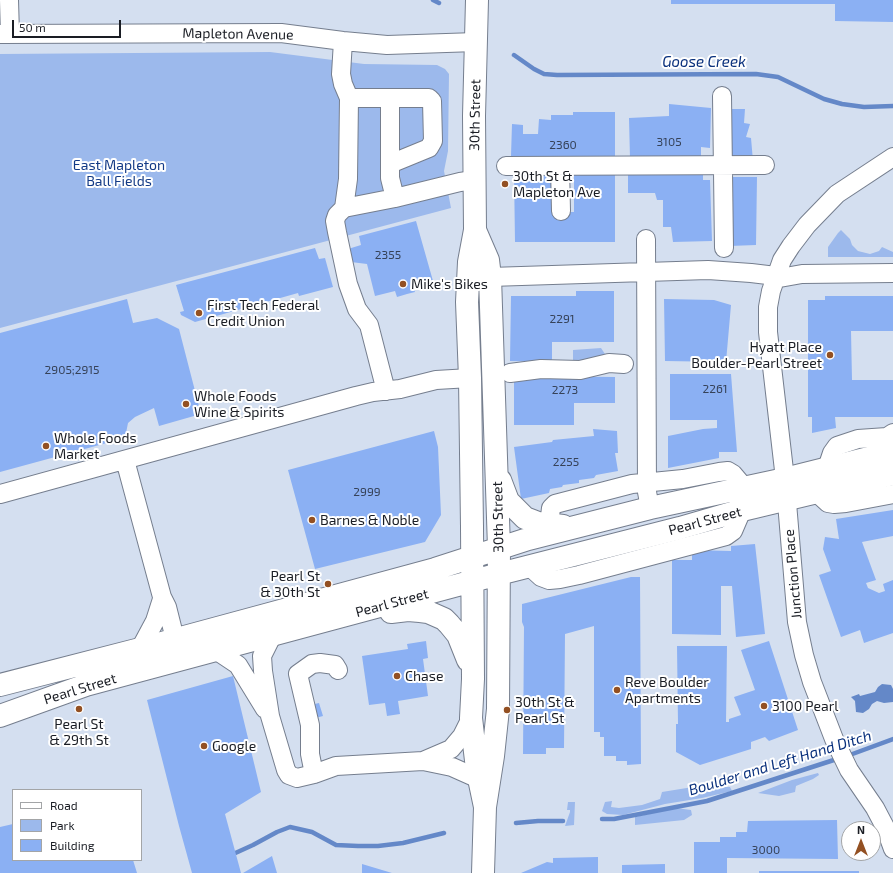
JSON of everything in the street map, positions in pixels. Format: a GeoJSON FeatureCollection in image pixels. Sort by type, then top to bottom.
{"type":"FeatureCollection","features":[{"type":"Feature","properties":{"kind":"main road","name":"30th Street"},"geometry":{"type":"LineString","coordinates":[[477,0],[474,180],[475,230],[467,278],[466,302],[470,378],[473,679],[471,718],[479,779],[486,807]]}},
{"type":"Feature","properties":{"kind":"main road","name":"30th Street"},"geometry":{"type":"LineString","coordinates":[[475,230],[488,260],[490,277],[499,548],[498,709],[486,807],[483,872]]}},
{"type":"Feature","properties":{"kind":"main road","name":"Pearl Street"},"geometry":{"type":"LineString","coordinates":[[0,685],[140,649],[435,569],[499,548],[650,508],[785,479],[893,452]]}},
{"type":"Feature","properties":{"kind":"main road"},"geometry":{"type":"LineString","coordinates":[[497,469],[505,494],[512,506],[525,518],[530,521],[549,525],[578,527]]}},
{"type":"Feature","properties":{"kind":"main road","name":"Pearl Street"},"geometry":{"type":"LineString","coordinates":[[0,716],[86,685],[217,651],[528,566],[680,528],[742,510],[893,474]]}},
{"type":"Feature","properties":{"kind":"main road"},"geometry":{"type":"LineString","coordinates":[[348,615],[408,610],[428,612],[437,615],[450,624],[458,635],[464,648],[473,679]]}},
{"type":"Feature","properties":{"kind":"street"},"geometry":{"type":"LineString","coordinates":[[5,34],[9,0]]}},
{"type":"Feature","properties":{"kind":"street","name":"Mapleton Avenue"},"geometry":{"type":"LineString","coordinates":[[5,34],[281,33],[387,45],[476,42]]}},
{"type":"Feature","properties":{"kind":"street"},"geometry":{"type":"LineString","coordinates":[[343,41],[341,74],[343,84],[349,98],[348,179],[344,208]]}},
{"type":"Feature","properties":{"kind":"street"},"geometry":{"type":"LineString","coordinates":[[722,96],[724,248]]}},
{"type":"Feature","properties":{"kind":"street"},"geometry":{"type":"LineString","coordinates":[[349,98],[429,98],[432,101],[433,141],[429,148],[390,164]]}},
{"type":"Feature","properties":{"kind":"street"},"geometry":{"type":"LineString","coordinates":[[390,98],[390,178],[396,198]]}},
{"type":"Feature","properties":{"kind":"street","name":"Junction Place"},"geometry":{"type":"LineString","coordinates":[[893,157],[860,178],[829,201],[807,225],[791,246],[782,260],[770,291],[768,332],[785,479],[795,603],[800,640],[812,682],[836,743],[849,770],[875,808],[885,827],[893,849]]}},
{"type":"Feature","properties":{"kind":"street"},"geometry":{"type":"LineString","coordinates":[[506,166],[723,166],[765,164]]}},
{"type":"Feature","properties":{"kind":"street"},"geometry":{"type":"LineString","coordinates":[[560,166],[561,211]]}},
{"type":"Feature","properties":{"kind":"street"},"geometry":{"type":"LineString","coordinates":[[386,391],[369,325],[357,309],[348,284],[335,220],[337,215],[344,208],[474,180]]}},
{"type":"Feature","properties":{"kind":"street"},"geometry":{"type":"LineString","coordinates":[[646,239],[647,492],[650,508]]}},
{"type":"Feature","properties":{"kind":"street"},"geometry":{"type":"LineString","coordinates":[[490,277],[708,270],[751,273],[775,278],[802,274],[893,273]]}},
{"type":"Feature","properties":{"kind":"street"},"geometry":{"type":"LineString","coordinates":[[510,373],[541,369],[580,370],[609,363],[624,364]]}},
{"type":"Feature","properties":{"kind":"street"},"geometry":{"type":"LineString","coordinates":[[0,494],[356,396],[373,392],[400,390],[436,380],[470,378]]}},
{"type":"Feature","properties":{"kind":"street"},"geometry":{"type":"LineString","coordinates":[[827,468],[832,453],[837,446],[858,440],[887,437],[893,433]]}},
{"type":"Feature","properties":{"kind":"street"},"geometry":{"type":"LineString","coordinates":[[125,460],[162,598],[167,606],[175,639],[156,667]]}},
{"type":"Feature","properties":{"kind":"street"},"geometry":{"type":"LineString","coordinates":[[549,525],[551,508],[555,504],[632,484],[684,479],[728,471],[733,474],[744,488]]}},
{"type":"Feature","properties":{"kind":"street"},"geometry":{"type":"LineString","coordinates":[[817,493],[828,503],[834,504],[893,494]]}},
{"type":"Feature","properties":{"kind":"street"},"geometry":{"type":"LineString","coordinates":[[140,649],[155,621],[162,598]]}},
{"type":"Feature","properties":{"kind":"street"},"geometry":{"type":"LineString","coordinates":[[272,636],[262,656],[263,671],[270,716],[289,776],[297,778],[336,766],[423,760],[451,749],[462,736],[471,718]]}},
{"type":"Feature","properties":{"kind":"street"},"geometry":{"type":"LineString","coordinates":[[217,651],[238,665],[270,716]]}},
{"type":"Feature","properties":{"kind":"street"},"geometry":{"type":"LineString","coordinates":[[314,774],[310,754],[310,740],[317,724],[309,690],[302,671],[312,664],[320,663],[335,665],[338,670]]}},
{"type":"Feature","properties":{"kind":"street"},"geometry":{"type":"LineString","coordinates":[[423,760],[452,767],[479,779]]}},
{"type":"Feature","properties":{"kind":"green space","name":"East Mapleton Ball Fields"},"geometry":{"type":"Polygon","coordinates":[[[270,52],[364,64],[437,65],[445,69],[449,74],[448,151],[444,171],[451,208],[0,328],[0,54],[270,52]]]}},
{"type":"Feature","properties":{"kind":"green space"},"geometry":{"type":"Polygon","coordinates":[[[841,230],[850,239],[852,245],[858,251],[870,254],[879,251],[882,247],[893,252],[893,257],[828,257],[828,247],[841,230]]]}},
{"type":"Feature","properties":{"kind":"green space"},"geometry":{"type":"Polygon","coordinates":[[[601,348],[609,360],[573,367],[573,350],[601,348]]]}},
{"type":"Feature","properties":{"kind":"green space"},"geometry":{"type":"Polygon","coordinates":[[[818,773],[819,775],[813,779],[796,786],[795,792],[779,796],[758,793],[792,780],[818,773]]]}},
{"type":"Feature","properties":{"kind":"green space"},"geometry":{"type":"Polygon","coordinates":[[[699,786],[730,787],[732,791],[665,804],[623,815],[607,814],[602,811],[605,802],[612,801],[611,807],[619,808],[642,805],[660,799],[662,792],[699,786]]]}},
{"type":"Feature","properties":{"kind":"green space"},"geometry":{"type":"Polygon","coordinates":[[[568,802],[575,802],[574,825],[565,826],[570,812],[570,810],[567,810],[568,802]]]}},
{"type":"Feature","properties":{"kind":"green space"},"geometry":{"type":"Polygon","coordinates":[[[676,808],[691,810],[692,815],[684,820],[635,825],[635,817],[676,808]]]}},
{"type":"Feature","properties":{"kind":"shaded area"},"geometry":{"type":"Polygon","coordinates":[[[882,684],[891,685],[893,689],[893,702],[884,703],[877,701],[863,713],[856,712],[855,701],[851,697],[859,694],[860,696],[875,692],[882,684]]]}},
{"type":"Feature","properties":{"kind":"building"},"geometry":{"type":"Polygon","coordinates":[[[671,0],[893,0],[893,22],[835,21],[835,4],[671,4],[671,0]]]}},
{"type":"Feature","properties":{"kind":"building"},"geometry":{"type":"Polygon","coordinates":[[[669,104],[711,108],[710,148],[701,147],[701,156],[630,158],[629,118],[669,116],[669,104]]]}},
{"type":"Feature","properties":{"kind":"building"},"geometry":{"type":"Polygon","coordinates":[[[724,109],[745,109],[744,123],[750,124],[746,137],[751,138],[753,161],[729,163],[724,109]]]}},
{"type":"Feature","properties":{"kind":"building"},"geometry":{"type":"Polygon","coordinates":[[[573,112],[615,112],[615,161],[558,160],[558,156],[511,156],[512,124],[523,125],[523,134],[538,134],[539,119],[551,120],[551,115],[573,115],[573,112]]]}},
{"type":"Feature","properties":{"kind":"building"},"geometry":{"type":"Polygon","coordinates":[[[574,171],[615,171],[615,242],[515,242],[514,172],[556,172],[557,212],[574,212],[574,171]]]}},
{"type":"Feature","properties":{"kind":"building"},"geometry":{"type":"Polygon","coordinates":[[[628,172],[693,172],[692,175],[703,175],[703,180],[710,180],[712,241],[673,242],[671,227],[663,227],[663,200],[657,200],[655,193],[628,193],[628,172]]]}},
{"type":"Feature","properties":{"kind":"building"},"geometry":{"type":"Polygon","coordinates":[[[728,177],[757,177],[756,245],[729,246],[728,177]]]}},
{"type":"Feature","properties":{"kind":"building"},"geometry":{"type":"Polygon","coordinates":[[[416,221],[433,281],[413,286],[415,292],[397,297],[395,291],[375,296],[367,264],[351,262],[348,249],[361,245],[359,236],[416,221]]]}},
{"type":"Feature","properties":{"kind":"building"},"geometry":{"type":"Polygon","coordinates":[[[315,248],[319,259],[325,258],[333,287],[299,296],[298,293],[195,322],[181,315],[180,312],[184,311],[176,285],[315,248]]]}},
{"type":"Feature","properties":{"kind":"building"},"geometry":{"type":"Polygon","coordinates":[[[576,291],[614,291],[614,342],[552,342],[552,362],[510,361],[511,296],[576,296],[576,291]]]}},
{"type":"Feature","properties":{"kind":"building","name":"Hyatt Place Boulder-Pearl Street"},"geometry":{"type":"Polygon","coordinates":[[[825,296],[893,296],[893,331],[851,331],[852,380],[893,380],[893,417],[835,417],[836,428],[812,433],[812,417],[808,417],[808,300],[825,300],[825,296]]]}},
{"type":"Feature","properties":{"kind":"building"},"geometry":{"type":"Polygon","coordinates":[[[127,299],[133,323],[157,318],[179,329],[201,414],[159,426],[154,408],[135,417],[128,423],[125,438],[0,472],[0,333],[127,299]]]}},
{"type":"Feature","properties":{"kind":"building"},"geometry":{"type":"Polygon","coordinates":[[[664,299],[714,300],[731,305],[726,362],[665,361],[664,299]]]}},
{"type":"Feature","properties":{"kind":"building"},"geometry":{"type":"Polygon","coordinates":[[[670,374],[731,374],[737,452],[719,452],[719,458],[668,468],[668,436],[703,429],[717,428],[717,420],[670,420],[670,374]]]}},
{"type":"Feature","properties":{"kind":"building"},"geometry":{"type":"Polygon","coordinates":[[[514,376],[615,377],[615,403],[574,403],[574,425],[514,425],[514,376]]]}},
{"type":"Feature","properties":{"kind":"building"},"geometry":{"type":"Polygon","coordinates":[[[593,429],[617,431],[618,453],[615,453],[618,471],[596,475],[594,478],[579,480],[579,483],[563,485],[562,487],[550,489],[549,493],[521,499],[514,447],[552,442],[553,440],[594,436],[593,429]]]}},
{"type":"Feature","properties":{"kind":"building"},"geometry":{"type":"Polygon","coordinates":[[[434,431],[438,447],[441,515],[425,542],[315,569],[288,470],[434,431]]]}},
{"type":"Feature","properties":{"kind":"building"},"geometry":{"type":"Polygon","coordinates":[[[893,510],[893,536],[862,542],[876,580],[866,583],[868,588],[879,593],[885,591],[883,584],[893,580],[893,633],[864,643],[860,630],[841,637],[819,575],[831,571],[823,549],[825,537],[839,539],[836,519],[893,510]]]}},
{"type":"Feature","properties":{"kind":"building"},"geometry":{"type":"Polygon","coordinates":[[[755,544],[765,634],[736,637],[732,586],[721,586],[721,635],[672,634],[672,560],[692,560],[692,550],[731,551],[731,546],[755,544]]]}},
{"type":"Feature","properties":{"kind":"building","name":"Reve Boulder Apartments"},"geometry":{"type":"Polygon","coordinates":[[[631,577],[640,577],[641,764],[627,765],[627,761],[616,761],[616,756],[604,756],[604,737],[600,737],[600,732],[594,732],[594,626],[565,634],[564,748],[546,748],[546,754],[523,754],[524,627],[522,622],[522,604],[631,577]]]}},
{"type":"Feature","properties":{"kind":"building"},"geometry":{"type":"Polygon","coordinates":[[[426,641],[428,658],[423,659],[428,696],[398,701],[400,714],[387,716],[385,703],[369,705],[362,656],[408,649],[407,644],[426,641]]]}},
{"type":"Feature","properties":{"kind":"building","name":"3100 Pearl"},"geometry":{"type":"Polygon","coordinates":[[[769,641],[798,730],[769,741],[765,737],[751,742],[751,749],[700,765],[676,752],[676,724],[678,724],[677,646],[727,646],[726,722],[729,722],[729,719],[741,715],[734,697],[755,690],[741,650],[769,641]]]}},
{"type":"Feature","properties":{"kind":"building","name":"Google"},"geometry":{"type":"Polygon","coordinates":[[[233,676],[261,792],[225,814],[241,873],[192,873],[147,700],[233,676]]]}},
{"type":"Feature","properties":{"kind":"building"},"geometry":{"type":"Polygon","coordinates":[[[319,703],[323,716],[300,722],[297,708],[319,703]]]}},
{"type":"Feature","properties":{"kind":"building"},"geometry":{"type":"Polygon","coordinates":[[[837,820],[838,859],[727,858],[727,873],[694,873],[694,842],[720,842],[720,837],[736,837],[736,832],[747,832],[748,821],[837,820]]]}},
{"type":"Feature","properties":{"kind":"building"},"geometry":{"type":"Polygon","coordinates":[[[12,824],[12,861],[133,861],[137,873],[0,873],[0,827],[12,824]]]}},
{"type":"Feature","properties":{"kind":"building"},"geometry":{"type":"Polygon","coordinates":[[[272,856],[277,873],[243,873],[272,856]]]}},
{"type":"Feature","properties":{"kind":"building"},"geometry":{"type":"Polygon","coordinates":[[[598,857],[598,873],[521,873],[547,862],[553,863],[553,858],[598,857]]]}},
{"type":"Feature","properties":{"kind":"building"},"geometry":{"type":"Polygon","coordinates":[[[362,864],[392,873],[362,873],[362,864]]]}},
{"type":"Feature","properties":{"kind":"building"},"geometry":{"type":"Polygon","coordinates":[[[665,864],[665,873],[622,873],[622,865],[665,864]]]}},
{"type":"Feature","properties":{"kind":"building"},"geometry":{"type":"Polygon","coordinates":[[[759,871],[859,871],[859,873],[759,873],[759,871]]]}},
{"type":"Feature","properties":{"kind":"waterway","name":"Goose Creek"},"geometry":{"type":"LineString","coordinates":[[433,0],[439,3]]}},
{"type":"Feature","properties":{"kind":"waterway","name":"Goose Creek"},"geometry":{"type":"LineString","coordinates":[[514,55],[544,74],[756,74],[778,77],[824,99],[842,104],[864,107],[893,106]]}},
{"type":"Feature","properties":{"kind":"waterway","name":"Boulder and Left Hand Ditch"},"geometry":{"type":"LineString","coordinates":[[847,756],[893,739]]}},
{"type":"Feature","properties":{"kind":"waterway","name":"Boulder and Left Hand Ditch"},"geometry":{"type":"LineString","coordinates":[[602,819],[614,819],[707,801],[840,758]]}},
{"type":"Feature","properties":{"kind":"waterway","name":"Boulder and Left Hand Ditch"},"geometry":{"type":"LineString","coordinates":[[516,823],[563,821]]}},
{"type":"Feature","properties":{"kind":"waterway","name":"Boulder and Left Hand Ditch"},"geometry":{"type":"LineString","coordinates":[[231,855],[290,827],[312,832],[336,845],[358,846],[378,846],[403,843],[444,833]]}},
{"type":"Feature","properties":{"kind":"place","name":"30th St & Mapleton Ave"},"geometry":{"type":"Point","coordinates":[505,184]}},
{"type":"Feature","properties":{"kind":"place","name":"Mike's Bikes"},"geometry":{"type":"Point","coordinates":[403,284]}},
{"type":"Feature","properties":{"kind":"place","name":"First Tech Federal Credit Union"},"geometry":{"type":"Point","coordinates":[199,313]}},
{"type":"Feature","properties":{"kind":"place","name":"Hyatt Place Boulder-Pearl Street"},"geometry":{"type":"Point","coordinates":[830,355]}},
{"type":"Feature","properties":{"kind":"place","name":"Whole Foods Wine & Spirits"},"geometry":{"type":"Point","coordinates":[186,404]}},
{"type":"Feature","properties":{"kind":"place","name":"Whole Foods Market"},"geometry":{"type":"Point","coordinates":[46,446]}},
{"type":"Feature","properties":{"kind":"place","name":"Barnes & Noble"},"geometry":{"type":"Point","coordinates":[312,520]}},
{"type":"Feature","properties":{"kind":"place","name":"Pearl St & 30th St"},"geometry":{"type":"Point","coordinates":[328,584]}},
{"type":"Feature","properties":{"kind":"place","name":"Chase"},"geometry":{"type":"Point","coordinates":[397,676]}},
{"type":"Feature","properties":{"kind":"place","name":"Reve Boulder Apartments"},"geometry":{"type":"Point","coordinates":[617,690]}},
{"type":"Feature","properties":{"kind":"place","name":"3100 Pearl"},"geometry":{"type":"Point","coordinates":[764,706]}},
{"type":"Feature","properties":{"kind":"place","name":"Pearl St & 29th St"},"geometry":{"type":"Point","coordinates":[79,709]}},
{"type":"Feature","properties":{"kind":"place","name":"30th St & Pearl St"},"geometry":{"type":"Point","coordinates":[507,710]}},
{"type":"Feature","properties":{"kind":"place","name":"Google"},"geometry":{"type":"Point","coordinates":[204,746]}}]}
